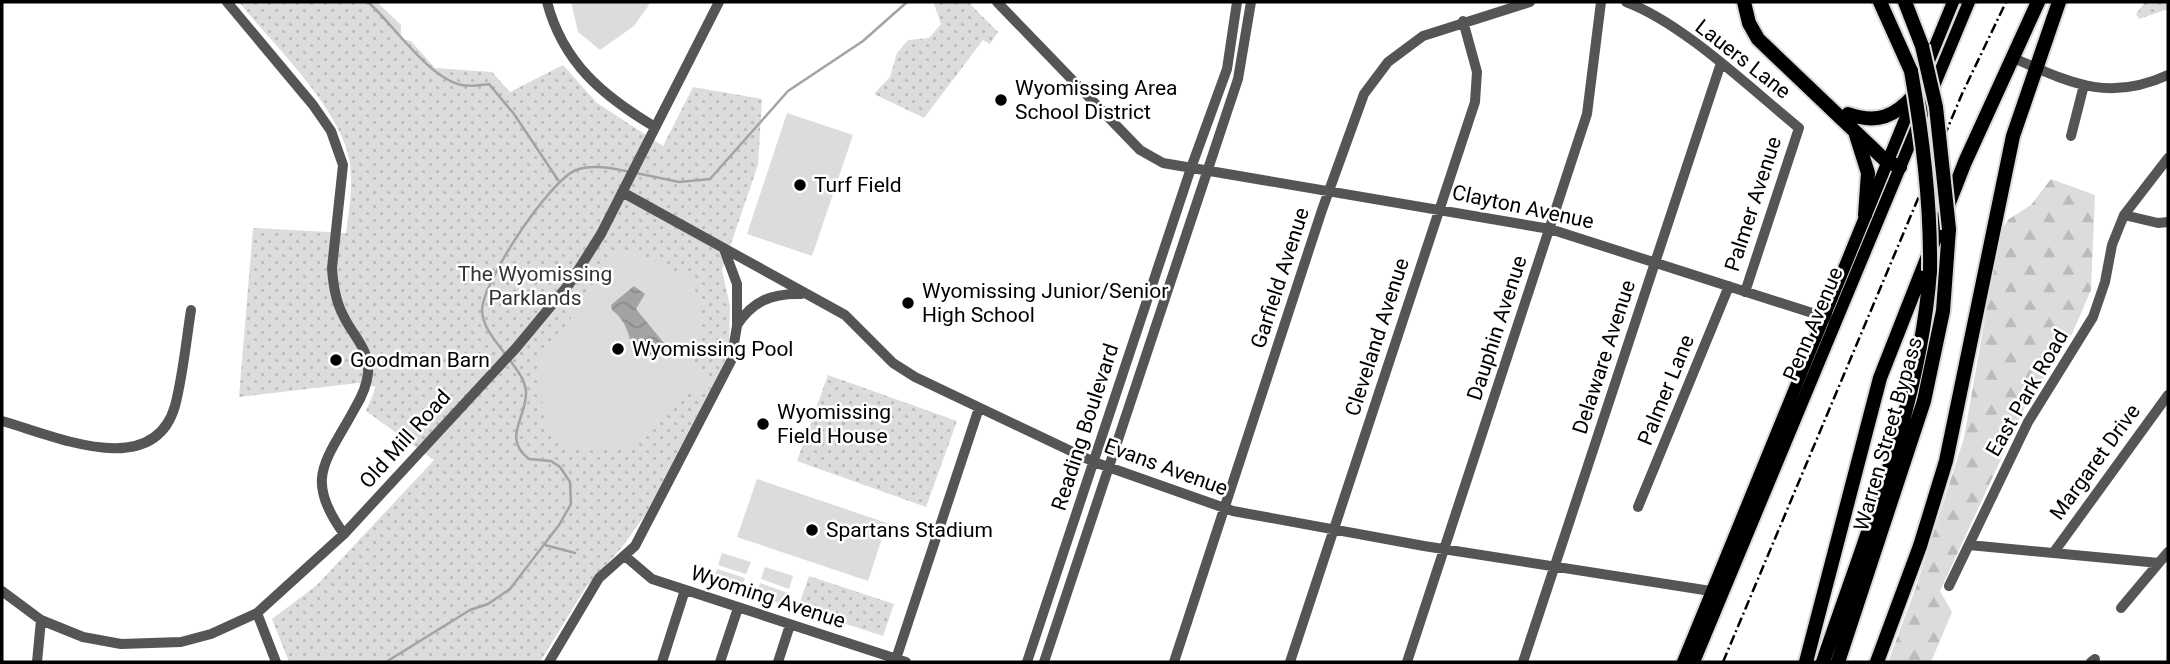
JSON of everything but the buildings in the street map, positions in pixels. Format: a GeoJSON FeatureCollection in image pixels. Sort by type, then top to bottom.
{"type":"FeatureCollection","features":[{"type":"Feature","properties":{"kind":"highway"},"geometry":{"type":"LineString","coordinates":[[1744,2],[1749,23],[1758,39],[1854,130],[1892,161]]}},
{"type":"Feature","properties":{"kind":"highway"},"geometry":{"type":"LineString","coordinates":[[1752,2],[1756,21],[1764,34],[1848,114],[1892,161]]}},
{"type":"Feature","properties":{"kind":"highway"},"geometry":{"type":"LineString","coordinates":[[1880,2],[1911,71]]}},
{"type":"Feature","properties":{"kind":"highway"},"geometry":{"type":"LineString","coordinates":[[1891,2],[1911,71]]}},
{"type":"Feature","properties":{"kind":"highway","name":"Warren Street Bypass"},"geometry":{"type":"LineString","coordinates":[[1838,662],[1924,401],[1943,311],[1949,229],[1936,107],[1922,46],[1908,2]]}},
{"type":"Feature","properties":{"kind":"highway"},"geometry":{"type":"LineString","coordinates":[[1806,662],[1880,378],[1965,162],[2038,2]]}},
{"type":"Feature","properties":{"kind":"highway"},"geometry":{"type":"LineString","coordinates":[[1877,662],[1920,546],[1946,461],[2013,136],[2059,2]]}},
{"type":"Feature","properties":{"kind":"highway","name":"Warren Street Bypass"},"geometry":{"type":"LineString","coordinates":[[1823,662],[1911,396],[1925,322],[1930,271],[1931,209],[1926,159],[1911,71]]}},
{"type":"Feature","properties":{"kind":"highway"},"geometry":{"type":"LineString","coordinates":[[1848,114],[1862,119],[1882,119],[1898,110],[1915,94]]}},
{"type":"Feature","properties":{"kind":"highway"},"geometry":{"type":"LineString","coordinates":[[1854,130],[1868,173],[1865,215]]}},
{"type":"Feature","properties":{"kind":"main road","name":"Penn Avenue"},"geometry":{"type":"LineString","coordinates":[[1683,662],[1718,592],[1838,322],[1915,94],[1953,2]]}},
{"type":"Feature","properties":{"kind":"main road","name":"Penn Avenue"},"geometry":{"type":"LineString","coordinates":[[1694,662],[1718,592],[1865,215],[1969,2]]}},
{"type":"Feature","properties":{"kind":"street"},"geometry":{"type":"LineString","coordinates":[[228,2],[323,118],[343,165],[332,268],[333,284],[343,316],[364,349],[368,373],[361,397],[320,479],[325,504],[344,534]]}},
{"type":"Feature","properties":{"kind":"street"},"geometry":{"type":"LineString","coordinates":[[547,2],[559,36],[586,77],[618,105],[655,127]]}},
{"type":"Feature","properties":{"kind":"street","name":"Old Mill Road"},"geometry":{"type":"LineString","coordinates":[[2,591],[41,620],[83,637],[148,645],[181,642],[211,634],[257,613],[344,534],[513,351],[579,271],[719,2]]}},
{"type":"Feature","properties":{"kind":"street","name":"Clayton Avenue"},"geometry":{"type":"LineString","coordinates":[[997,2],[1140,150],[1163,163],[1330,189],[1550,229],[1838,322]]}},
{"type":"Feature","properties":{"kind":"street","name":"Reading Boulevard"},"geometry":{"type":"LineString","coordinates":[[1027,662],[1191,168],[1227,69],[1237,2]]}},
{"type":"Feature","properties":{"kind":"street","name":"Reading Boulevard"},"geometry":{"type":"LineString","coordinates":[[1044,662],[1238,79],[1251,2]]}},
{"type":"Feature","properties":{"kind":"street","name":"Garfield Avenue"},"geometry":{"type":"LineString","coordinates":[[1174,662],[1357,109],[1378,74],[1413,42],[1463,21],[1530,2]]}},
{"type":"Feature","properties":{"kind":"street","name":"Dauphin Avenue"},"geometry":{"type":"LineString","coordinates":[[1407,662],[1589,106],[1601,2]]}},
{"type":"Feature","properties":{"kind":"street","name":"Lauers Lane"},"geometry":{"type":"LineString","coordinates":[[1626,2],[1654,15],[1721,63],[1798,128]]}},
{"type":"Feature","properties":{"kind":"street","name":"Cleveland Avenue"},"geometry":{"type":"LineString","coordinates":[[1290,662],[1440,209],[1478,85],[1463,21]]}},
{"type":"Feature","properties":{"kind":"street"},"geometry":{"type":"LineString","coordinates":[[2011,57],[2084,85],[2126,90],[2168,75]]}},
{"type":"Feature","properties":{"kind":"street","name":"Delaware Avenue"},"geometry":{"type":"LineString","coordinates":[[1523,662],[1721,63]]}},
{"type":"Feature","properties":{"kind":"street"},"geometry":{"type":"LineString","coordinates":[[2071,136],[2084,85]]}},
{"type":"Feature","properties":{"kind":"street","name":"Palmer Avenue"},"geometry":{"type":"LineString","coordinates":[[1745,292],[1798,128]]}},
{"type":"Feature","properties":{"kind":"street"},"geometry":{"type":"LineString","coordinates":[[2168,158],[2124,215],[2158,223],[2168,222]]}},
{"type":"Feature","properties":{"kind":"street","name":"Evans Avenue"},"geometry":{"type":"LineString","coordinates":[[622,192],[855,322],[901,369],[1107,467],[1224,508],[1444,549],[1718,592]]}},
{"type":"Feature","properties":{"kind":"street","name":"East Park Road"},"geometry":{"type":"LineString","coordinates":[[1949,586],[2028,422],[2093,317],[2124,215]]}},
{"type":"Feature","properties":{"kind":"street"},"geometry":{"type":"LineString","coordinates":[[549,662],[590,592],[625,556],[645,529],[725,374],[733,353],[737,326],[737,284],[723,248]]}},
{"type":"Feature","properties":{"kind":"street","name":"Palmer Lane"},"geometry":{"type":"LineString","coordinates":[[1638,508],[1729,286]]}},
{"type":"Feature","properties":{"kind":"street"},"geometry":{"type":"LineString","coordinates":[[737,326],[748,310],[765,298],[783,293],[803,294]]}},
{"type":"Feature","properties":{"kind":"street"},"geometry":{"type":"LineString","coordinates":[[2,421],[114,450],[137,448],[159,436],[174,407],[191,310]]}},
{"type":"Feature","properties":{"kind":"street","name":"Margaret Drive"},"geometry":{"type":"LineString","coordinates":[[2054,552],[2168,395]]}},
{"type":"Feature","properties":{"kind":"street"},"geometry":{"type":"LineString","coordinates":[[899,661],[979,408]]}},
{"type":"Feature","properties":{"kind":"street"},"geometry":{"type":"LineString","coordinates":[[1969,545],[2159,563]]}},
{"type":"Feature","properties":{"kind":"street"},"geometry":{"type":"LineString","coordinates":[[2121,608],[2168,552]]}},
{"type":"Feature","properties":{"kind":"street","name":"Wyoming Avenue"},"geometry":{"type":"LineString","coordinates":[[625,556],[646,576],[899,661]]}},
{"type":"Feature","properties":{"kind":"street"},"geometry":{"type":"LineString","coordinates":[[662,662],[685,590]]}},
{"type":"Feature","properties":{"kind":"street"},"geometry":{"type":"LineString","coordinates":[[720,662],[738,608]]}},
{"type":"Feature","properties":{"kind":"street"},"geometry":{"type":"LineString","coordinates":[[257,613],[276,662]]}},
{"type":"Feature","properties":{"kind":"street"},"geometry":{"type":"LineString","coordinates":[[37,662],[41,620]]}},
{"type":"Feature","properties":{"kind":"street"},"geometry":{"type":"LineString","coordinates":[[778,662],[790,625]]}},
{"type":"Feature","properties":{"kind":"green space","name":"The Wyomissing Parklands"},"geometry":{"type":"Polygon","coordinates":[[[239,2],[377,2],[401,25],[401,39],[411,41],[435,68],[492,72],[510,92],[563,65],[597,103],[663,146],[693,87],[762,99],[758,165],[722,270],[730,306],[729,347],[724,363],[645,515],[623,546],[586,587],[540,662],[289,662],[272,619],[317,585],[434,460],[366,411],[376,387],[358,383],[239,397],[253,228],[346,233],[351,181],[345,143],[321,100],[239,2]]]}},
{"type":"Feature","properties":{"kind":"green space"},"geometry":{"type":"Polygon","coordinates":[[[571,2],[651,2],[634,26],[600,50],[578,32],[571,2]]]}},
{"type":"Feature","properties":{"kind":"green space"},"geometry":{"type":"Polygon","coordinates":[[[968,2],[998,32],[990,44],[983,40],[924,118],[874,94],[890,77],[897,53],[908,40],[929,38],[941,24],[934,4],[968,2]]]}},
{"type":"Feature","properties":{"kind":"green space"},"geometry":{"type":"Polygon","coordinates":[[[2145,2],[2168,2],[2168,9],[2139,19],[2136,14],[2145,2]]]}},
{"type":"Feature","properties":{"kind":"green space","name":"Turf Field"},"geometry":{"type":"Polygon","coordinates":[[[787,113],[853,135],[812,256],[747,234],[787,113]]]}},
{"type":"Feature","properties":{"kind":"green space"},"geometry":{"type":"Polygon","coordinates":[[[2051,179],[2095,195],[2091,290],[2072,334],[2025,407],[1940,591],[1952,612],[1931,662],[1888,662],[1916,587],[1964,438],[2000,232],[2009,219],[2031,205],[2051,179]]]}},
{"type":"Feature","properties":{"kind":"green space","name":"Wyomissing Pool"},"geometry":{"type":"Polygon","coordinates":[[[632,249],[680,275],[685,269],[689,271],[704,319],[700,320],[701,329],[689,357],[708,383],[703,392],[691,389],[628,449],[609,446],[568,448],[545,424],[538,372],[541,364],[536,356],[564,328],[617,253],[632,249]]]}},
{"type":"Feature","properties":{"kind":"green space"},"geometry":{"type":"Polygon","coordinates":[[[828,375],[957,421],[926,507],[797,461],[828,375]]]}},
{"type":"Feature","properties":{"kind":"green space","name":"Spartans Stadium"},"geometry":{"type":"Polygon","coordinates":[[[757,479],[887,523],[868,581],[737,537],[757,479]]]}},
{"type":"Feature","properties":{"kind":"green space"},"geometry":{"type":"Polygon","coordinates":[[[722,553],[751,562],[746,574],[718,565],[722,553]]]}},
{"type":"Feature","properties":{"kind":"green space"},"geometry":{"type":"Polygon","coordinates":[[[765,567],[793,576],[789,589],[761,579],[765,567]]]}},
{"type":"Feature","properties":{"kind":"green space"},"geometry":{"type":"Polygon","coordinates":[[[717,569],[745,578],[741,591],[713,582],[717,569]]]}},
{"type":"Feature","properties":{"kind":"green space"},"geometry":{"type":"Polygon","coordinates":[[[809,576],[894,604],[883,636],[798,608],[809,576]]]}},
{"type":"Feature","properties":{"kind":"green space"},"geometry":{"type":"Polygon","coordinates":[[[760,583],[788,593],[784,605],[756,596],[760,583]]]}},
{"type":"Feature","properties":{"kind":"water"},"geometry":{"type":"Polygon","coordinates":[[[634,286],[645,294],[636,309],[664,343],[650,355],[640,355],[619,316],[612,310],[611,305],[634,286]]]}},
{"type":"Feature","properties":{"kind":"waterway"},"geometry":{"type":"LineString","coordinates":[[368,2],[412,50],[437,72],[462,85],[489,84],[514,114],[558,180]]}},
{"type":"Feature","properties":{"kind":"waterway"},"geometry":{"type":"LineString","coordinates":[[636,173],[679,182],[710,179],[788,91],[863,41],[907,2]]}},
{"type":"Feature","properties":{"kind":"waterway"},"geometry":{"type":"LineString","coordinates":[[505,354],[487,329],[482,311],[493,278],[534,212],[564,178],[576,170],[595,167],[630,172]]}},
{"type":"Feature","properties":{"kind":"waterway"},"geometry":{"type":"LineString","coordinates":[[386,662],[470,610],[488,604],[510,589],[559,525],[571,504],[570,482],[560,467],[551,461],[529,459],[517,443],[517,428],[526,388],[509,359]]}},
{"type":"Feature","properties":{"kind":"waterway"},"geometry":{"type":"LineString","coordinates":[[545,545],[575,553]]}},
{"type":"Feature","properties":{"kind":"railway"},"geometry":{"type":"LineString","coordinates":[[1723,662],[1962,94],[2006,2]]}},
{"type":"Feature","properties":{"kind":"place","name":"Wyomissing Area School District"},"geometry":{"type":"Point","coordinates":[1001,100]}},
{"type":"Feature","properties":{"kind":"place","name":"Turf Field"},"geometry":{"type":"Point","coordinates":[800,185]}},
{"type":"Feature","properties":{"kind":"place","name":"Wyomissing Junior/Senior High School"},"geometry":{"type":"Point","coordinates":[908,303]}},
{"type":"Feature","properties":{"kind":"place","name":"Wyomissing Pool"},"geometry":{"type":"Point","coordinates":[618,349]}},
{"type":"Feature","properties":{"kind":"place","name":"Goodman Barn"},"geometry":{"type":"Point","coordinates":[336,360]}},
{"type":"Feature","properties":{"kind":"place","name":"Wyomissing Field House"},"geometry":{"type":"Point","coordinates":[763,424]}},
{"type":"Feature","properties":{"kind":"place","name":"Spartans Stadium"},"geometry":{"type":"Point","coordinates":[812,530]}}]}
